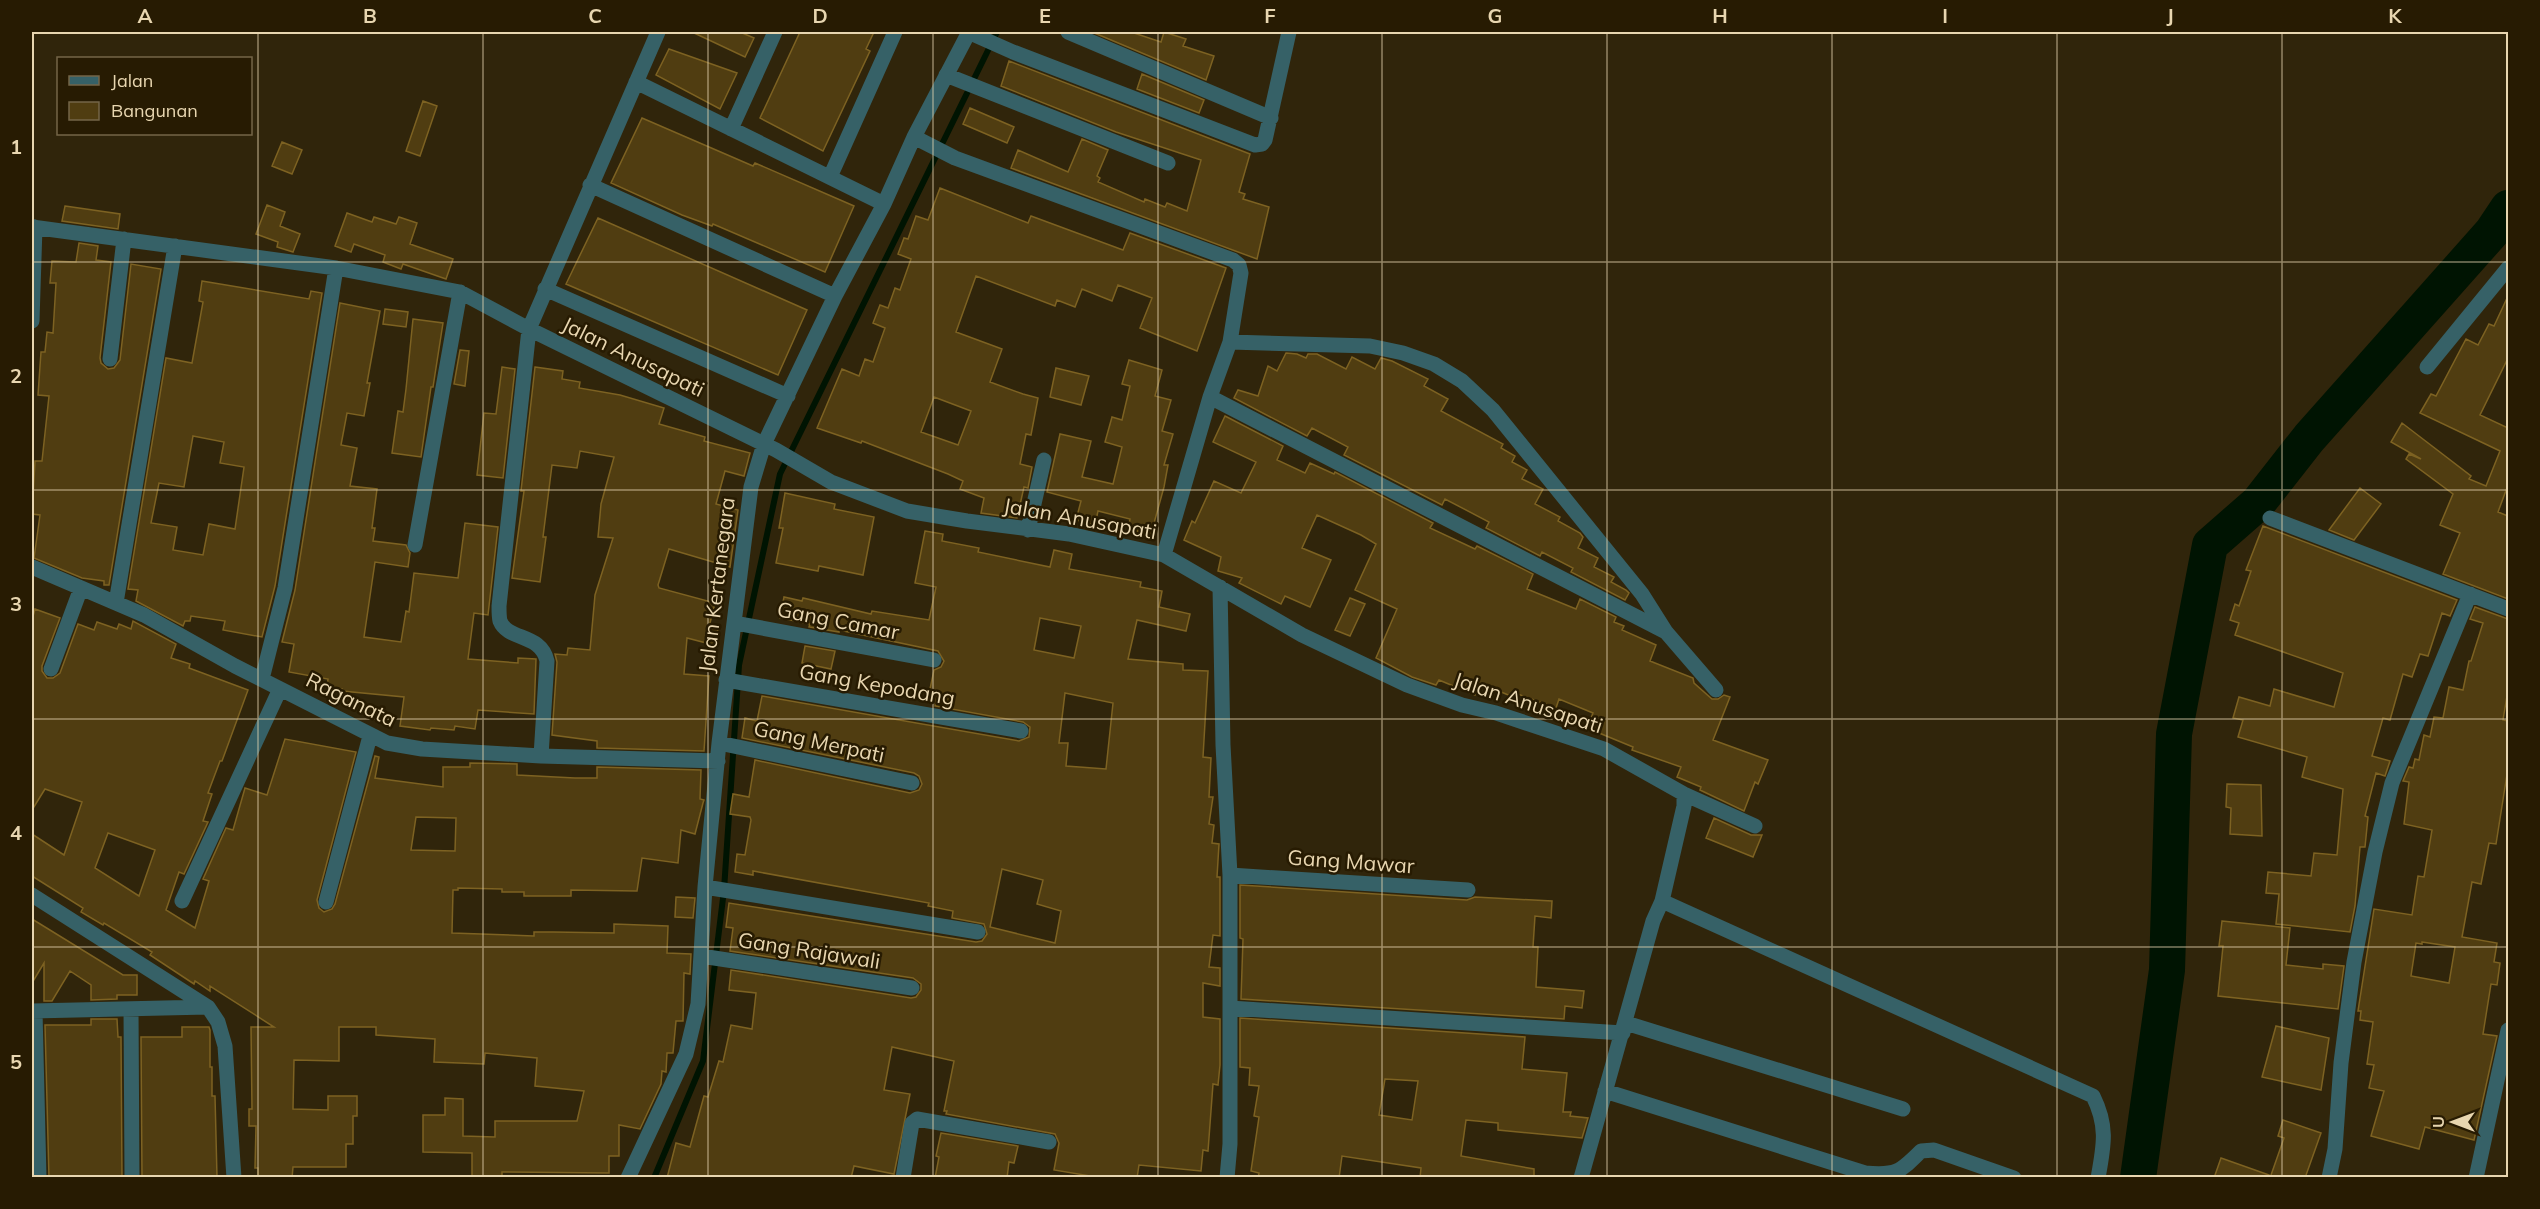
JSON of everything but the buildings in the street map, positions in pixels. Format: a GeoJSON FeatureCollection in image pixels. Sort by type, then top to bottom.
{"type":"FeatureCollection","features":[{"type":"Feature","properties":{"kind":"street"},"geometry":{"type":"LineString","coordinates":[[541,756],[547,661],[545,652],[538,644],[505,627],[500,621],[499,606],[529,329],[590,184],[658,32]]}},
{"type":"Feature","properties":{"kind":"street"},"geometry":{"type":"LineString","coordinates":[[731,129],[776,32]]}},
{"type":"Feature","properties":{"kind":"street"},"geometry":{"type":"LineString","coordinates":[[830,177],[895,32]]}},
{"type":"Feature","properties":{"kind":"street"},"geometry":{"type":"LineString","coordinates":[[968,32],[1013,52],[1255,145],[1262,144],[1265,140],[1289,32]]}},
{"type":"Feature","properties":{"kind":"street","name":"Jalan Kertanegara"},"geometry":{"type":"LineString","coordinates":[[629,1177],[687,1054],[698,1004],[704,956],[718,761],[735,681],[751,487],[770,447],[788,396],[835,296],[916,138],[952,77],[968,32]]}},
{"type":"Feature","properties":{"kind":"street"},"geometry":{"type":"LineString","coordinates":[[1068,32],[1271,118]]}},
{"type":"Feature","properties":{"kind":"street"},"geometry":{"type":"LineString","coordinates":[[952,77],[1168,163]]}},
{"type":"Feature","properties":{"kind":"street"},"geometry":{"type":"LineString","coordinates":[[636,82],[884,204]]}},
{"type":"Feature","properties":{"kind":"street"},"geometry":{"type":"LineString","coordinates":[[916,138],[955,158],[1233,260],[1239,265],[1241,273],[1230,342],[1210,397],[1164,555]]}},
{"type":"Feature","properties":{"kind":"street"},"geometry":{"type":"LineString","coordinates":[[590,184],[835,296]]}},
{"type":"Feature","properties":{"kind":"street"},"geometry":{"type":"LineString","coordinates":[[32,321],[33,227]]}},
{"type":"Feature","properties":{"kind":"street","name":"Jalan Anusapati"},"geometry":{"type":"LineString","coordinates":[[33,227],[336,268],[460,292],[529,329],[770,447],[814,473],[852,491],[907,511],[1028,530],[1070,534],[1164,555],[1302,635],[1407,685],[1462,705],[1496,713],[1604,749],[1684,794],[1755,826]]}},
{"type":"Feature","properties":{"kind":"street"},"geometry":{"type":"LineString","coordinates":[[110,359],[124,239]]}},
{"type":"Feature","properties":{"kind":"street"},"geometry":{"type":"LineString","coordinates":[[116,603],[175,246]]}},
{"type":"Feature","properties":{"kind":"street"},"geometry":{"type":"LineString","coordinates":[[262,679],[285,588],[336,268]]}},
{"type":"Feature","properties":{"kind":"street"},"geometry":{"type":"LineString","coordinates":[[2427,367],[2508,268]]}},
{"type":"Feature","properties":{"kind":"street"},"geometry":{"type":"LineString","coordinates":[[545,289],[788,396]]}},
{"type":"Feature","properties":{"kind":"street"},"geometry":{"type":"LineString","coordinates":[[416,545],[460,292]]}},
{"type":"Feature","properties":{"kind":"street"},"geometry":{"type":"LineString","coordinates":[[1230,342],[1370,346],[1403,353],[1434,364],[1462,381],[1493,410],[1642,594],[1666,632],[1716,690]]}},
{"type":"Feature","properties":{"kind":"street"},"geometry":{"type":"LineString","coordinates":[[1210,397],[1666,632]]}},
{"type":"Feature","properties":{"kind":"street"},"geometry":{"type":"LineString","coordinates":[[1028,530],[1044,460]]}},
{"type":"Feature","properties":{"kind":"street"},"geometry":{"type":"LineString","coordinates":[[2270,518],[2508,609]]}},
{"type":"Feature","properties":{"kind":"street","name":"Raganata"},"geometry":{"type":"LineString","coordinates":[[32,567],[144,615],[280,689],[387,743],[422,749],[541,756],[718,761]]}},
{"type":"Feature","properties":{"kind":"street"},"geometry":{"type":"LineString","coordinates":[[1220,587],[1223,745],[1230,875],[1230,1144],[1227,1178]]}},
{"type":"Feature","properties":{"kind":"street"},"geometry":{"type":"LineString","coordinates":[[51,669],[81,588]]}},
{"type":"Feature","properties":{"kind":"street"},"geometry":{"type":"LineString","coordinates":[[2329,1178],[2335,1149],[2341,1063],[2354,962],[2378,841],[2392,783],[2469,594]]}},
{"type":"Feature","properties":{"kind":"street","name":"Gang Camar"},"geometry":{"type":"LineString","coordinates":[[741,624],[934,660]]}},
{"type":"Feature","properties":{"kind":"street","name":"Gang Kepodang"},"geometry":{"type":"LineString","coordinates":[[735,681],[1020,731]]}},
{"type":"Feature","properties":{"kind":"street"},"geometry":{"type":"LineString","coordinates":[[182,901],[280,689]]}},
{"type":"Feature","properties":{"kind":"street"},"geometry":{"type":"LineString","coordinates":[[326,902],[370,736]]}},
{"type":"Feature","properties":{"kind":"street","name":"Gang Merpati"},"geometry":{"type":"LineString","coordinates":[[723,744],[912,783]]}},
{"type":"Feature","properties":{"kind":"street"},"geometry":{"type":"LineString","coordinates":[[1584,1177],[1605,1091],[1625,1028],[1653,921],[1662,901],[1684,806],[1684,794]]}},
{"type":"Feature","properties":{"kind":"street","name":"Gang Mawar"},"geometry":{"type":"LineString","coordinates":[[1230,875],[1468,890]]}},
{"type":"Feature","properties":{"kind":"street"},"geometry":{"type":"LineString","coordinates":[[709,888],[978,932]]}},
{"type":"Feature","properties":{"kind":"street"},"geometry":{"type":"LineString","coordinates":[[32,895],[208,1007],[218,1022],[225,1046],[234,1178]]}},
{"type":"Feature","properties":{"kind":"street"},"geometry":{"type":"LineString","coordinates":[[1662,901],[2093,1096],[2102,1113],[2104,1142],[2098,1178]]}},
{"type":"Feature","properties":{"kind":"street","name":"Gang Rajawali"},"geometry":{"type":"LineString","coordinates":[[704,956],[912,988]]}},
{"type":"Feature","properties":{"kind":"street"},"geometry":{"type":"LineString","coordinates":[[39,1178],[33,1011],[208,1007]]}},
{"type":"Feature","properties":{"kind":"street"},"geometry":{"type":"LineString","coordinates":[[1230,1008],[1625,1028],[1903,1109]]}},
{"type":"Feature","properties":{"kind":"street"},"geometry":{"type":"LineString","coordinates":[[131,1009],[132,1178]]}},
{"type":"Feature","properties":{"kind":"street"},"geometry":{"type":"LineString","coordinates":[[2476,1178],[2508,1030]]}},
{"type":"Feature","properties":{"kind":"street"},"geometry":{"type":"LineString","coordinates":[[1605,1091],[1865,1173],[1891,1175],[1901,1171],[1921,1151],[1934,1150],[2014,1178]]}},
{"type":"Feature","properties":{"kind":"street"},"geometry":{"type":"LineString","coordinates":[[903,1178],[912,1123],[917,1119],[1049,1142]]}},
{"type":"Feature","properties":{"kind":"waterway"},"geometry":{"type":"LineString","coordinates":[[654,1178],[703,1061],[724,890],[739,665],[780,474],[997,32]]}},
{"type":"Feature","properties":{"kind":"waterway"},"geometry":{"type":"LineString","coordinates":[[2138,1178],[2167,970],[2174,734],[2210,545],[2258,503],[2309,438],[2492,232],[2508,208]]}}]}
